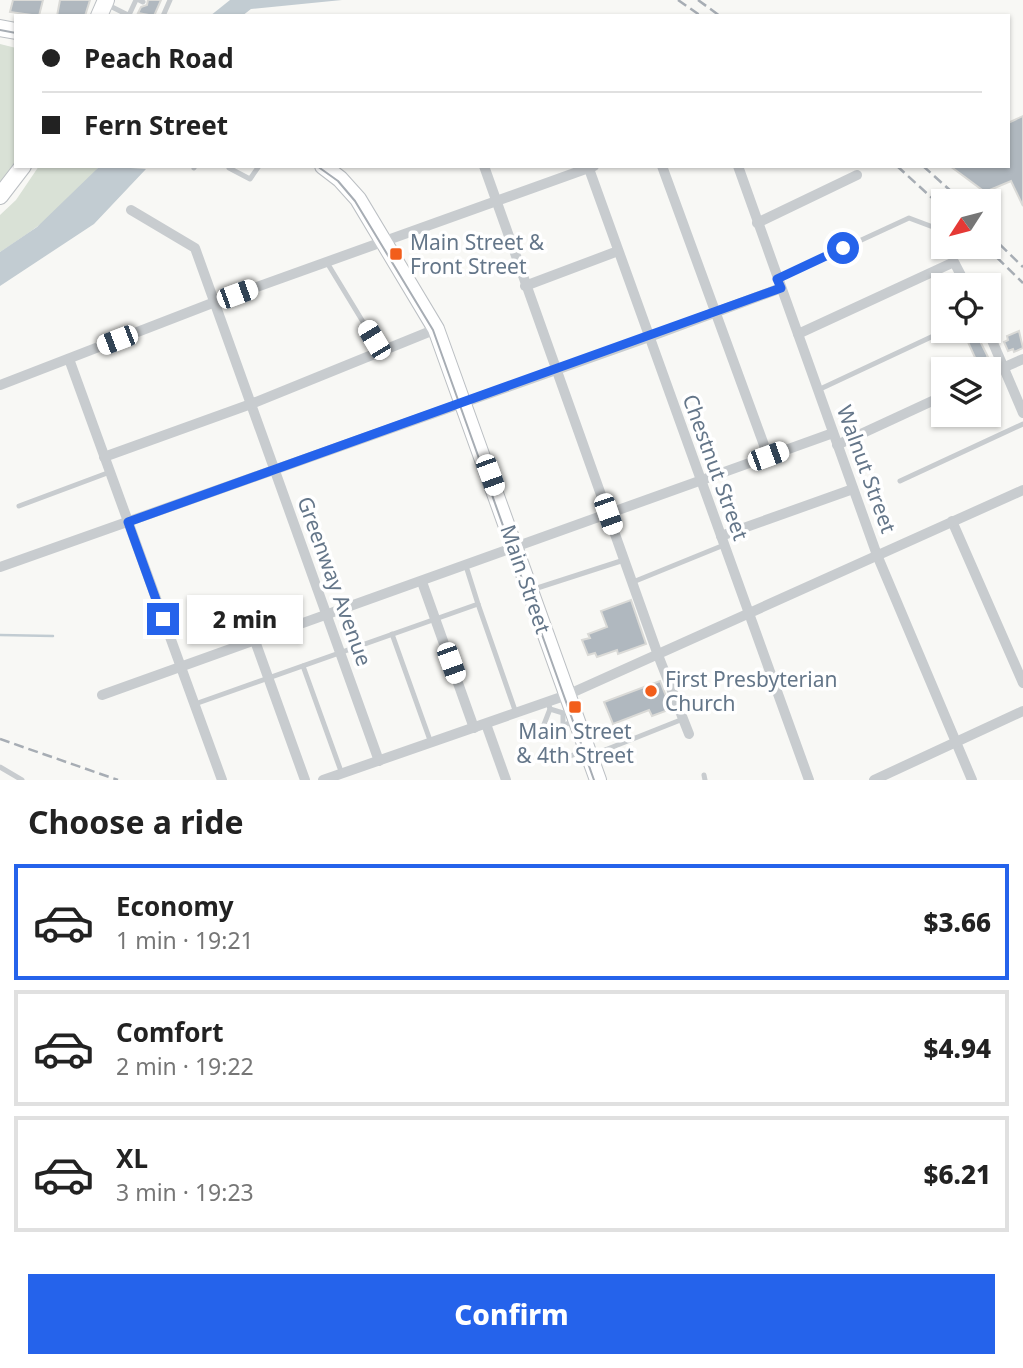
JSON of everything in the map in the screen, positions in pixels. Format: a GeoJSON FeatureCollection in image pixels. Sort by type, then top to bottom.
{"type":"FeatureCollection","features":[{"type":"Feature","properties":{"kind":"main road"},"geometry":{"type":"LineString","coordinates":[[0,196],[21,168]]}},
{"type":"Feature","properties":{"kind":"main road","name":"Main Street"},"geometry":{"type":"LineString","coordinates":[[325,168],[353,193],[436,328],[567,695],[559,731],[598,780]]}},
{"type":"Feature","properties":{"kind":"street"},"geometry":{"type":"LineString","coordinates":[[485,168],[658,655],[689,734]]}},
{"type":"Feature","properties":{"kind":"street"},"geometry":{"type":"LineString","coordinates":[[0,385],[215,302],[587,168]]}},
{"type":"Feature","properties":{"kind":"street","name":"Chestnut Street"},"geometry":{"type":"LineString","coordinates":[[590,168],[809,780]]}},
{"type":"Feature","properties":{"kind":"street"},"geometry":{"type":"LineString","coordinates":[[663,168],[768,456]]}},
{"type":"Feature","properties":{"kind":"street","name":"Walnut Street"},"geometry":{"type":"LineString","coordinates":[[739,168],[877,555],[958,741],[972,780]]}},
{"type":"Feature","properties":{"kind":"street"},"geometry":{"type":"LineString","coordinates":[[757,223],[857,175]]}},
{"type":"Feature","properties":{"kind":"street","name":"Greenway Avenue"},"geometry":{"type":"LineString","coordinates":[[131,210],[195,248],[379,761]]}},
{"type":"Feature","properties":{"kind":"street"},"geometry":{"type":"LineString","coordinates":[[526,286],[618,251]]}},
{"type":"Feature","properties":{"kind":"street"},"geometry":{"type":"LineString","coordinates":[[798,334],[954,262],[960,273]]}},
{"type":"Feature","properties":{"kind":"street"},"geometry":{"type":"LineString","coordinates":[[0,567],[555,368],[649,337],[717,312],[779,283]]}},
{"type":"Feature","properties":{"kind":"street"},"geometry":{"type":"LineString","coordinates":[[104,457],[251,404],[436,328]]}},
{"type":"Feature","properties":{"kind":"street"},"geometry":{"type":"LineString","coordinates":[[993,343],[1023,413]]}},
{"type":"Feature","properties":{"kind":"street"},"geometry":{"type":"LineString","coordinates":[[68,359],[222,780]]}},
{"type":"Feature","properties":{"kind":"street"},"geometry":{"type":"LineString","coordinates":[[1001,369],[1023,359]]}},
{"type":"Feature","properties":{"kind":"street"},"geometry":{"type":"LineString","coordinates":[[837,445],[931,402]]}},
{"type":"Feature","properties":{"kind":"street"},"geometry":{"type":"LineString","coordinates":[[102,695],[833,433]]}},
{"type":"Feature","properties":{"kind":"street"},"geometry":{"type":"LineString","coordinates":[[722,541],[853,489]]}},
{"type":"Feature","properties":{"kind":"street"},"geometry":{"type":"LineString","coordinates":[[323,780],[516,713],[549,705],[1023,490]]}},
{"type":"Feature","properties":{"kind":"street"},"geometry":{"type":"LineString","coordinates":[[952,521],[1023,683]]}},
{"type":"Feature","properties":{"kind":"street"},"geometry":{"type":"LineString","coordinates":[[422,582],[474,728]]}},
{"type":"Feature","properties":{"kind":"street"},"geometry":{"type":"LineString","coordinates":[[255,641],[306,780]]}},
{"type":"Feature","properties":{"kind":"street"},"geometry":{"type":"LineString","coordinates":[[874,780],[1023,711]]}},
{"type":"Feature","properties":{"kind":"street"},"geometry":{"type":"LineString","coordinates":[[486,724],[506,780]]}},
{"type":"Feature","properties":{"kind":"lane"},"geometry":{"type":"LineString","coordinates":[[158,8],[164,14],[169,0]]}},
{"type":"Feature","properties":{"kind":"lane"},"geometry":{"type":"LineString","coordinates":[[103,6],[127,14]]}},
{"type":"Feature","properties":{"kind":"lane"},"geometry":{"type":"LineString","coordinates":[[229,168],[250,179],[258,168]]}},
{"type":"Feature","properties":{"kind":"lane"},"geometry":{"type":"LineString","coordinates":[[779,283],[909,218],[931,226]]}},
{"type":"Feature","properties":{"kind":"lane"},"geometry":{"type":"LineString","coordinates":[[326,261],[374,340]]}},
{"type":"Feature","properties":{"kind":"lane"},"geometry":{"type":"LineString","coordinates":[[818,390],[931,337]]}},
{"type":"Feature","properties":{"kind":"lane"},"geometry":{"type":"LineString","coordinates":[[900,481],[1023,424]]}},
{"type":"Feature","properties":{"kind":"lane"},"geometry":{"type":"LineString","coordinates":[[19,506],[110,472]]}},
{"type":"Feature","properties":{"kind":"lane"},"geometry":{"type":"LineString","coordinates":[[632,582],[722,541]]}},
{"type":"Feature","properties":{"kind":"lane"},"geometry":{"type":"LineString","coordinates":[[530,590],[624,560]]}},
{"type":"Feature","properties":{"kind":"lane"},"geometry":{"type":"LineString","coordinates":[[466,566],[516,713]]}},
{"type":"Feature","properties":{"kind":"lane"},"geometry":{"type":"LineString","coordinates":[[195,704],[478,604]]}},
{"type":"Feature","properties":{"kind":"lane"},"geometry":{"type":"LineString","coordinates":[[392,634],[431,743]]}},
{"type":"Feature","properties":{"kind":"lane"},"geometry":{"type":"LineString","coordinates":[[303,666],[342,774]]}},
{"type":"Feature","properties":{"kind":"lane"},"geometry":{"type":"LineString","coordinates":[[549,705],[563,713],[559,731],[543,727],[549,705]]}},
{"type":"Feature","properties":{"kind":"lane"},"geometry":{"type":"LineString","coordinates":[[605,750],[683,719]]}},
{"type":"Feature","properties":{"kind":"lane"},"geometry":{"type":"LineString","coordinates":[[538,738],[559,731]]}},
{"type":"Feature","properties":{"kind":"lane"},"geometry":{"type":"LineString","coordinates":[[561,755],[576,752]]}},
{"type":"Feature","properties":{"kind":"lane"},"geometry":{"type":"LineString","coordinates":[[0,767],[22,780]]}},
{"type":"Feature","properties":{"kind":"shaded area"},"geometry":{"type":"Polygon","coordinates":[[[230,0],[342,0],[251,9],[245,14],[212,14],[230,0]]]}},
{"type":"Feature","properties":{"kind":"shaded area"},"geometry":{"type":"Polygon","coordinates":[[[0,44],[14,48],[14,164],[0,182],[0,44]]]}},
{"type":"Feature","properties":{"kind":"shaded area"},"geometry":{"type":"Polygon","coordinates":[[[38,168],[98,168],[67,203],[0,252],[0,215],[16,200],[38,168]]]}},
{"type":"Feature","properties":{"kind":"shaded area"},"geometry":{"type":"Polygon","coordinates":[[[98,168],[146,169],[94,224],[0,286],[0,252],[37,227],[98,168]]]}},
{"type":"Feature","properties":{"kind":"building"},"geometry":{"type":"Polygon","coordinates":[[[13,0],[43,0],[40,14],[10,12],[13,0]]]}},
{"type":"Feature","properties":{"kind":"building"},"geometry":{"type":"Polygon","coordinates":[[[60,0],[90,0],[86,14],[57,14],[60,0]]]}},
{"type":"Feature","properties":{"kind":"building"},"geometry":{"type":"Polygon","coordinates":[[[148,0],[161,0],[155,14],[138,13],[141,7],[147,5],[148,0]]]}},
{"type":"Feature","properties":{"kind":"building"},"geometry":{"type":"Polygon","coordinates":[[[1023,116],[1023,206],[1011,181],[992,189],[981,189],[953,168],[1010,168],[1010,122],[1023,116]]]}},
{"type":"Feature","properties":{"kind":"building"},"geometry":{"type":"Polygon","coordinates":[[[1019,331],[1023,348],[1014,352],[1013,349],[1008,351],[1004,342],[1008,340],[1007,336],[1019,331]]]}},
{"type":"Feature","properties":{"kind":"building"},"geometry":{"type":"Polygon","coordinates":[[[968,343],[981,343],[988,357],[975,357],[968,343]]]}},
{"type":"Feature","properties":{"kind":"building"},"geometry":{"type":"Polygon","coordinates":[[[631,600],[646,644],[618,654],[617,650],[597,657],[595,653],[588,655],[582,640],[590,638],[588,634],[607,627],[601,611],[631,600]]]}},
{"type":"Feature","properties":{"kind":"building","name":"First Presbyterian Church"},"geometry":{"type":"Polygon","coordinates":[[[660,681],[671,709],[652,716],[649,710],[613,724],[604,702],[660,681]]]}},
{"type":"Feature","properties":{"kind":"waterway"},"geometry":{"type":"LineString","coordinates":[[0,635],[53,636]]}},
{"type":"Feature","properties":{"kind":"tram line"},"geometry":{"type":"LineString","coordinates":[[0,30],[14,33]]}},
{"type":"Feature","properties":{"kind":"tram line"},"geometry":{"type":"LineString","coordinates":[[320,168],[338,181],[355,201],[433,330],[594,780]]}},
{"type":"Feature","properties":{"kind":"railway"},"geometry":{"type":"LineString","coordinates":[[678,0],[698,14]]}},
{"type":"Feature","properties":{"kind":"railway"},"geometry":{"type":"LineString","coordinates":[[698,0],[717,14]]}},
{"type":"Feature","properties":{"kind":"railway"},"geometry":{"type":"LineString","coordinates":[[899,168],[931,197]]}},
{"type":"Feature","properties":{"kind":"railway"},"geometry":{"type":"LineString","coordinates":[[925,168],[949,189]]}},
{"type":"Feature","properties":{"kind":"railway"},"geometry":{"type":"LineString","coordinates":[[1001,246],[1023,267]]}},
{"type":"Feature","properties":{"kind":"railway"},"geometry":{"type":"LineString","coordinates":[[998,259],[1023,283]]}},
{"type":"Feature","properties":{"kind":"railway"},"geometry":{"type":"LineString","coordinates":[[0,739],[118,780]]}},
{"type":"Feature","properties":{"kind":"place","name":"Main Street & Front Street"},"geometry":{"type":"Point","coordinates":[396,254]}},
{"type":"Feature","properties":{"kind":"place","name":"First Presbyterian Church"},"geometry":{"type":"Point","coordinates":[651,691]}},
{"type":"Feature","properties":{"kind":"place","name":"Main Street & 4th Street"},"geometry":{"type":"Point","coordinates":[575,707]}},
{"type":"Feature","properties":{"kind":"route"},"geometry":{"type":"LineString","coordinates":[[163,619],[128,522],[781,288],[777,279],[843,248]]}}]}
